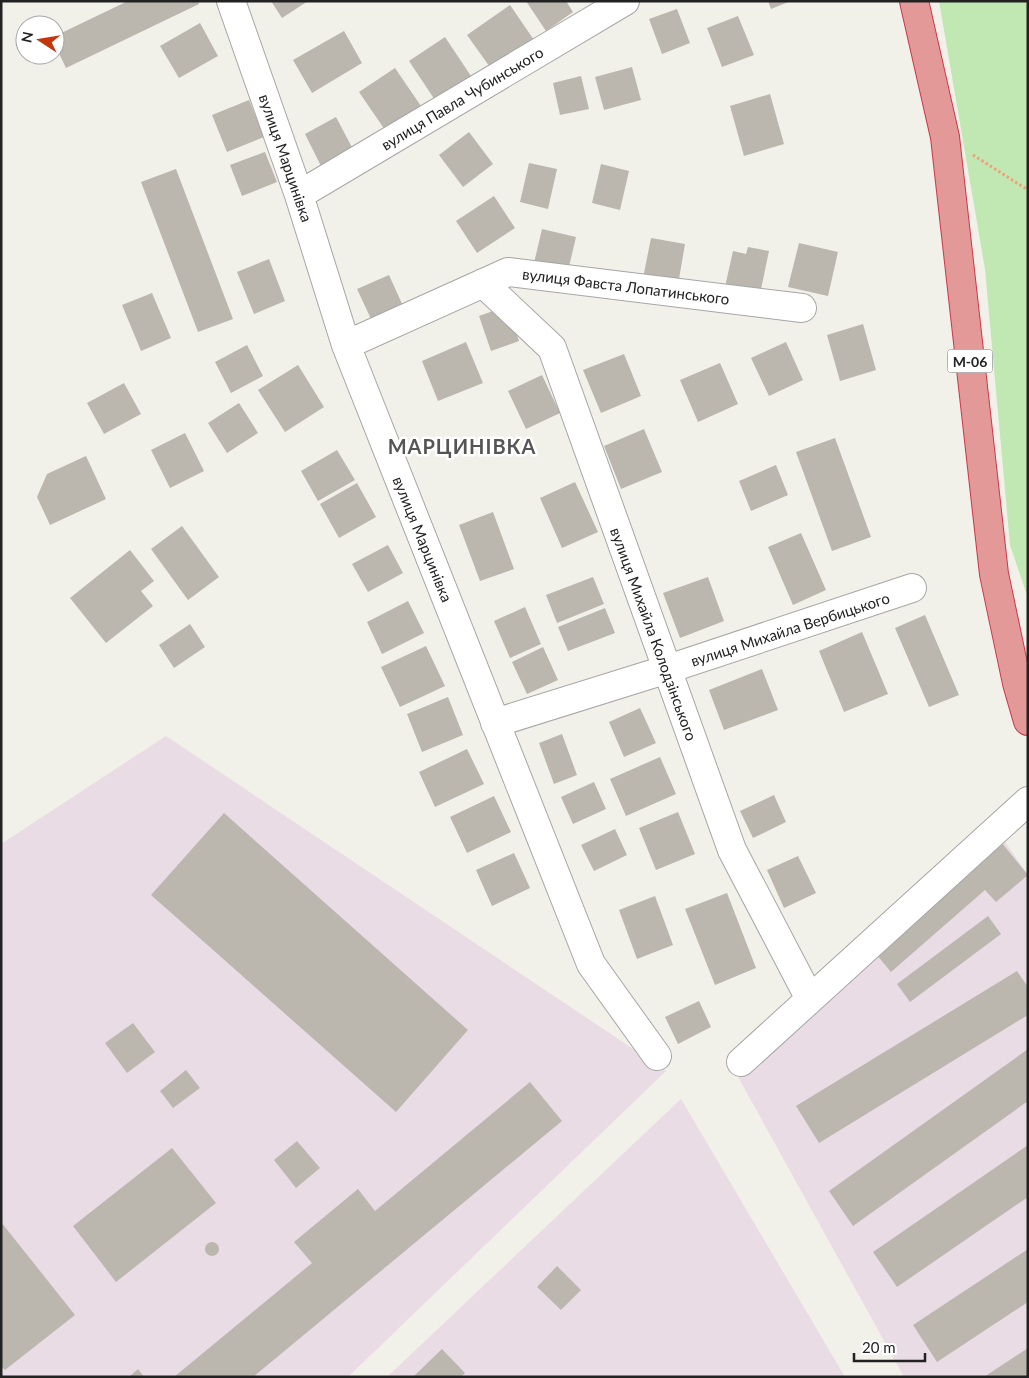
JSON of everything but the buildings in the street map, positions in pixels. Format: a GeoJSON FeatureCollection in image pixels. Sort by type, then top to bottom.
{"type":"FeatureCollection","features":[{"type":"Feature","properties":{"kind":"highway","name":"М-06"},"geometry":{"type":"LineString","coordinates":[[914,1],[945,137],[994,574],[1017,683],[1028,721]]}},
{"type":"Feature","properties":{"kind":"street","name":"вулиця Марцинівка"},"geometry":{"type":"LineString","coordinates":[[231,1],[299,194],[346,345],[590,964],[658,1056]]}},
{"type":"Feature","properties":{"kind":"street","name":"вулиця Павла Чубинського"},"geometry":{"type":"LineString","coordinates":[[299,194],[625,1]]}},
{"type":"Feature","properties":{"kind":"street","name":"вулиця Фавста Лопатинського"},"geometry":{"type":"LineString","coordinates":[[346,345],[508,272],[802,308]]}},
{"type":"Feature","properties":{"kind":"street","name":"вулиця Михайла Колодзінського"},"geometry":{"type":"LineString","coordinates":[[483,283],[552,348],[732,850],[810,999]]}},
{"type":"Feature","properties":{"kind":"street","name":"вулиця Михайла Вербицького"},"geometry":{"type":"LineString","coordinates":[[495,723],[668,669],[912,588]]}},
{"type":"Feature","properties":{"kind":"street"},"geometry":{"type":"LineString","coordinates":[[741,1062],[1028,800]]}},
{"type":"Feature","properties":{"kind":"path"},"geometry":{"type":"LineString","coordinates":[[945,137],[1028,190]]}},
{"type":"Feature","properties":{"kind":"shaded area"},"geometry":{"type":"Polygon","coordinates":[[[166,736],[666,1071],[348,1377],[1,1377],[1,844],[166,736]]]}},
{"type":"Feature","properties":{"kind":"shaded area"},"geometry":{"type":"Polygon","coordinates":[[[1003,839],[1028,875],[1028,1377],[904,1377],[737,1075],[1003,839]]]}},
{"type":"Feature","properties":{"kind":"shaded area"},"geometry":{"type":"Polygon","coordinates":[[[681,1099],[845,1377],[387,1377],[681,1099]]]}},
{"type":"Feature","properties":{"kind":"green space"},"geometry":{"type":"Polygon","coordinates":[[[939,1],[1028,1],[1028,598],[1010,545],[985,269],[939,1]]]}},
{"type":"Feature","properties":{"kind":"district","name":"МАРЦИНІВКА"},"geometry":{"type":"Point","coordinates":[462,446]}}]}
